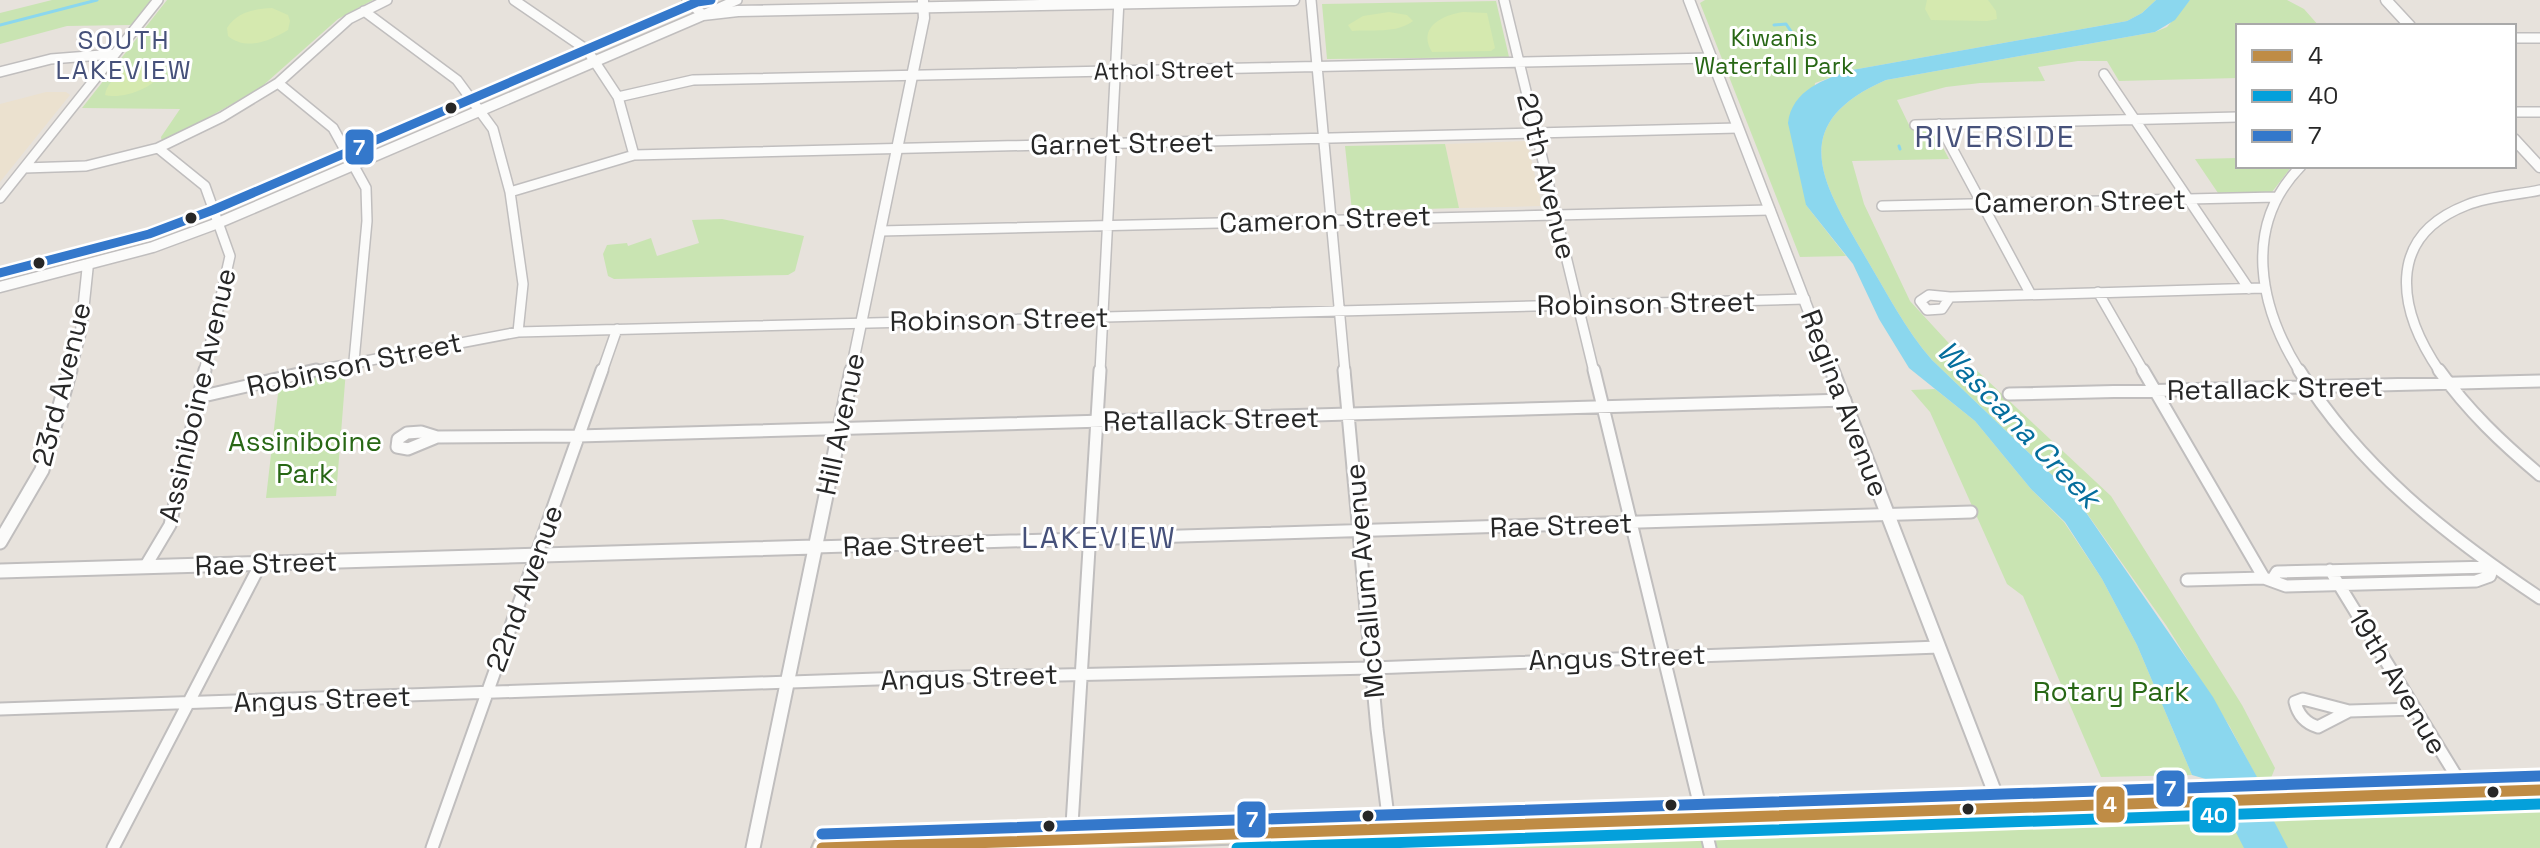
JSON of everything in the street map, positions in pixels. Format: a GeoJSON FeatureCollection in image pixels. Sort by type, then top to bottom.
{"type":"FeatureCollection","features":[{"type":"Feature","properties":{"kind":"main road"},"geometry":{"type":"LineString","coordinates":[[822,848],[1391,838],[1703,818],[2540,790]]}},
{"type":"Feature","properties":{"kind":"street"},"geometry":{"type":"LineString","coordinates":[[0,198],[158,0]]}},
{"type":"Feature","properties":{"kind":"street"},"geometry":{"type":"LineString","coordinates":[[24,168],[86,166],[158,148],[222,117],[278,83],[349,19],[387,0]]}},
{"type":"Feature","properties":{"kind":"street"},"geometry":{"type":"LineString","coordinates":[[514,0],[587,50],[618,97],[634,155]]}},
{"type":"Feature","properties":{"kind":"street"},"geometry":{"type":"LineString","coordinates":[[687,0],[703,15]]}},
{"type":"Feature","properties":{"kind":"street"},"geometry":{"type":"LineString","coordinates":[[0,287],[153,247],[218,223],[703,15],[739,4],[1294,0]]}},
{"type":"Feature","properties":{"kind":"street","name":"McCallum Avenue"},"geometry":{"type":"LineString","coordinates":[[1311,0],[1372,668],[1391,838]]}},
{"type":"Feature","properties":{"kind":"street","name":"20th Avenue"},"geometry":{"type":"LineString","coordinates":[[1504,0],[1710,848]]}},
{"type":"Feature","properties":{"kind":"street","name":"Regina Avenue"},"geometry":{"type":"LineString","coordinates":[[1689,0],[2000,806]]}},
{"type":"Feature","properties":{"kind":"street"},"geometry":{"type":"LineString","coordinates":[[2386,0],[2408,24]]}},
{"type":"Feature","properties":{"kind":"street"},"geometry":{"type":"LineString","coordinates":[[1071,846],[1091,539],[1109,144],[1119,2]]}},
{"type":"Feature","properties":{"kind":"street","name":"Hill Avenue"},"geometry":{"type":"LineString","coordinates":[[753,848],[924,4]]}},
{"type":"Feature","properties":{"kind":"street"},"geometry":{"type":"LineString","coordinates":[[364,11],[457,80],[493,129],[510,192],[523,284],[518,332]]}},
{"type":"Feature","properties":{"kind":"street"},"geometry":{"type":"LineString","coordinates":[[2516,38],[2540,38]]}},
{"type":"Feature","properties":{"kind":"street"},"geometry":{"type":"LineString","coordinates":[[0,72],[51,59],[114,54]]}},
{"type":"Feature","properties":{"kind":"street","name":"Athol Street"},"geometry":{"type":"LineString","coordinates":[[618,97],[693,80],[1711,58]]}},
{"type":"Feature","properties":{"kind":"street"},"geometry":{"type":"LineString","coordinates":[[2104,74],[2249,289]]}},
{"type":"Feature","properties":{"kind":"street"},"geometry":{"type":"LineString","coordinates":[[278,83],[333,128],[366,188],[367,221],[354,361]]}},
{"type":"Feature","properties":{"kind":"street"},"geometry":{"type":"LineString","coordinates":[[2516,112],[2540,112]]}},
{"type":"Feature","properties":{"kind":"street"},"geometry":{"type":"LineString","coordinates":[[1915,125],[2236,117]]}},
{"type":"Feature","properties":{"kind":"street"},"geometry":{"type":"LineString","coordinates":[[1939,124],[2030,293]]}},
{"type":"Feature","properties":{"kind":"street","name":"Garnet Street"},"geometry":{"type":"LineString","coordinates":[[510,192],[634,155],[1738,128]]}},
{"type":"Feature","properties":{"kind":"street"},"geometry":{"type":"LineString","coordinates":[[2516,141],[2540,167]]}},
{"type":"Feature","properties":{"kind":"street","name":"Assiniboine Avenue"},"geometry":{"type":"LineString","coordinates":[[145,567],[170,525],[230,256],[205,186],[158,148]]}},
{"type":"Feature","properties":{"kind":"street"},"geometry":{"type":"LineString","coordinates":[[2299,168],[2268,214],[2263,237],[2263,288],[2278,334],[2308,388],[2375,469],[2438,525],[2540,598]]}},
{"type":"Feature","properties":{"kind":"street"},"geometry":{"type":"LineString","coordinates":[[2540,190],[2495,196],[2459,207],[2426,231],[2410,255],[2404,294],[2419,341],[2445,384],[2498,442],[2540,475]]}},
{"type":"Feature","properties":{"kind":"street","name":"Cameron Street"},"geometry":{"type":"LineString","coordinates":[[1882,206],[2277,197]]}},
{"type":"Feature","properties":{"kind":"street","name":"Cameron Street"},"geometry":{"type":"LineString","coordinates":[[880,231],[1770,210]]}},
{"type":"Feature","properties":{"kind":"street","name":"23rd Avenue"},"geometry":{"type":"LineString","coordinates":[[0,542],[42,470],[81,331],[88,264]]}},
{"type":"Feature","properties":{"kind":"street"},"geometry":{"type":"LineString","coordinates":[[1950,297],[2263,288]]}},
{"type":"Feature","properties":{"kind":"street"},"geometry":{"type":"LineString","coordinates":[[2098,292],[2268,579]]}},
{"type":"Feature","properties":{"kind":"street","name":"Robinson Street"},"geometry":{"type":"LineString","coordinates":[[199,397],[354,361],[518,332],[1805,299]]}},
{"type":"Feature","properties":{"kind":"street","name":"22nd Avenue"},"geometry":{"type":"LineString","coordinates":[[432,848],[617,329]]}},
{"type":"Feature","properties":{"kind":"street","name":"Retallack Street"},"geometry":{"type":"LineString","coordinates":[[2009,394],[2540,381]]}},
{"type":"Feature","properties":{"kind":"street","name":"Retallack Street"},"geometry":{"type":"LineString","coordinates":[[437,437],[1349,416],[1845,400]]}},
{"type":"Feature","properties":{"kind":"street","name":"Rae Street"},"geometry":{"type":"LineString","coordinates":[[0,571],[1971,512]]}},
{"type":"Feature","properties":{"kind":"street"},"geometry":{"type":"LineString","coordinates":[[113,848],[261,563]]}},
{"type":"Feature","properties":{"kind":"street"},"geometry":{"type":"LineString","coordinates":[[2268,579],[2277,572],[2493,567]]}},
{"type":"Feature","properties":{"kind":"street"},"geometry":{"type":"LineString","coordinates":[[2187,580],[2268,579],[2286,586],[2476,581],[2490,576],[2493,567]]}},
{"type":"Feature","properties":{"kind":"street","name":"19th Avenue"},"geometry":{"type":"LineString","coordinates":[[2330,570],[2415,709],[2459,793]]}},
{"type":"Feature","properties":{"kind":"street","name":"Angus Street"},"geometry":{"type":"LineString","coordinates":[[0,709],[1081,674],[1372,668],[1939,647]]}},
{"type":"Feature","properties":{"kind":"street"},"geometry":{"type":"LineString","coordinates":[[2349,711],[2415,709]]}},
{"type":"Feature","properties":{"kind":"shaded area"},"geometry":{"type":"Polygon","coordinates":[[[46,92],[66,92],[70,95],[0,182],[0,104],[46,92]]]}},
{"type":"Feature","properties":{"kind":"shaded area"},"geometry":{"type":"Polygon","coordinates":[[[1527,141],[1542,206],[1459,208],[1445,144],[1527,141]]]}},
{"type":"Feature","properties":{"kind":"green space"},"geometry":{"type":"Polygon","coordinates":[[[52,0],[151,0],[131,25],[67,26],[0,44],[0,13],[52,0]]]}},
{"type":"Feature","properties":{"kind":"green space"},"geometry":{"type":"Polygon","coordinates":[[[167,0],[373,0],[338,19],[259,89],[162,143],[161,137],[180,109],[82,108],[167,0]]]}},
{"type":"Feature","properties":{"kind":"green space","name":"Kiwanis Waterfall Park"},"geometry":{"type":"Polygon","coordinates":[[[1705,0],[2156,0],[2127,21],[1852,70],[1815,83],[1806,205],[1846,256],[1800,257],[1700,3],[1705,0]]]}},
{"type":"Feature","properties":{"kind":"green space"},"geometry":{"type":"Polygon","coordinates":[[[1927,0],[1988,0],[1996,11],[1997,19],[1931,20],[1925,9],[1927,0]]]}},
{"type":"Feature","properties":{"kind":"green space"},"geometry":{"type":"Polygon","coordinates":[[[2190,0],[2287,0],[2304,9],[2317,24],[2236,24],[2236,78],[2119,81],[2107,61],[2078,61],[2038,67],[2045,81],[1946,87],[1897,100],[1911,129],[1933,129],[1949,159],[1852,161],[1864,204],[1910,301],[1957,352],[2111,496],[2242,705],[2275,768],[2271,778],[2258,780],[2230,727],[2166,625],[2076,498],[1932,360],[1913,336],[1837,206],[1822,158],[1823,137],[1834,117],[1854,98],[1886,80],[2155,32],[2167,27],[2190,0]]]}},
{"type":"Feature","properties":{"kind":"green space"},"geometry":{"type":"Polygon","coordinates":[[[1496,1],[1509,57],[1327,59],[1322,4],[1496,1]]]}},
{"type":"Feature","properties":{"kind":"green space"},"geometry":{"type":"Polygon","coordinates":[[[272,8],[288,15],[288,30],[266,41],[250,44],[228,36],[227,28],[241,15],[272,8]]]}},
{"type":"Feature","properties":{"kind":"green space"},"geometry":{"type":"Polygon","coordinates":[[[1389,12],[1407,15],[1413,21],[1399,28],[1384,30],[1352,31],[1348,25],[1363,16],[1389,12]]]}},
{"type":"Feature","properties":{"kind":"green space"},"geometry":{"type":"Polygon","coordinates":[[[1463,12],[1487,13],[1495,48],[1491,51],[1432,52],[1428,36],[1434,24],[1447,16],[1463,12]]]}},
{"type":"Feature","properties":{"kind":"green space"},"geometry":{"type":"Polygon","coordinates":[[[152,64],[163,69],[155,81],[139,91],[121,96],[105,95],[111,82],[122,73],[152,64]]]}},
{"type":"Feature","properties":{"kind":"green space"},"geometry":{"type":"Polygon","coordinates":[[[1445,144],[1459,208],[1352,211],[1345,146],[1445,144]]]}},
{"type":"Feature","properties":{"kind":"green space"},"geometry":{"type":"Polygon","coordinates":[[[2236,158],[2236,168],[2290,168],[2272,192],[2218,193],[2195,159],[2236,158]]]}},
{"type":"Feature","properties":{"kind":"green space"},"geometry":{"type":"Polygon","coordinates":[[[722,219],[804,236],[795,271],[788,275],[614,279],[608,276],[603,254],[607,245],[627,243],[628,246],[651,238],[657,256],[699,243],[692,220],[722,219]]]}},
{"type":"Feature","properties":{"kind":"green space","name":"Assiniboine Park"},"geometry":{"type":"Polygon","coordinates":[[[346,370],[336,496],[266,498],[279,385],[346,370]]]}},
{"type":"Feature","properties":{"kind":"green space","name":"Rotary Park"},"geometry":{"type":"Polygon","coordinates":[[[1935,389],[1975,421],[2031,489],[2064,522],[2102,579],[2137,645],[2192,775],[2101,777],[2023,596],[2007,584],[1930,412],[1911,390],[1935,389]]]}},
{"type":"Feature","properties":{"kind":"green space"},"geometry":{"type":"Polygon","coordinates":[[[2540,806],[2540,848],[1403,848],[1667,837],[1774,826],[2028,823],[2540,806]]]}},
{"type":"Feature","properties":{"kind":"water"},"geometry":{"type":"Polygon","coordinates":[[[2156,0],[2190,0],[2175,20],[2155,32],[1886,80],[1854,98],[1834,117],[1823,137],[1822,158],[1837,206],[1913,336],[1932,360],[2076,498],[2213,697],[2257,777],[2252,779],[2288,848],[2244,848],[2209,780],[2192,775],[2137,645],[2102,579],[2065,522],[2031,489],[1975,421],[1909,368],[1879,319],[1853,264],[1806,205],[1788,123],[1796,102],[1803,94],[1820,82],[1852,70],[2127,21],[2156,0]]]}},
{"type":"Feature","properties":{"kind":"pier"},"geometry":{"type":"Polygon","coordinates":[[[2260,779],[2276,815],[2224,816],[2207,783],[2200,781],[2260,779]]]}},
{"type":"Feature","properties":{"kind":"waterway"},"geometry":{"type":"LineString","coordinates":[[0,25],[97,0]]}},
{"type":"Feature","properties":{"kind":"waterway"},"geometry":{"type":"LineString","coordinates":[[1774,25],[1786,24],[1797,40],[1817,45]]}},
{"type":"Feature","properties":{"kind":"transit line","name":"7"},"geometry":{"type":"LineString","coordinates":[[0,273],[149,234],[213,210],[697,2],[711,0]]}},
{"type":"Feature","properties":{"kind":"transit line","name":"7"},"geometry":{"type":"LineString","coordinates":[[822,834],[2540,776]]}},
{"type":"Feature","properties":{"kind":"transit line","name":"4"},"geometry":{"type":"LineString","coordinates":[[822,848],[2540,790]]}},
{"type":"Feature","properties":{"kind":"transit line","name":"40"},"geometry":{"type":"LineString","coordinates":[[1237,848],[2540,804]]}},
{"type":"Feature","properties":{"kind":"district","name":"SOUTH LAKEVIEW"},"geometry":{"type":"Point","coordinates":[124,55]}},
{"type":"Feature","properties":{"kind":"district","name":"RIVERSIDE"},"geometry":{"type":"Point","coordinates":[1995,136]}},
{"type":"Feature","properties":{"kind":"district","name":"LAKEVIEW"},"geometry":{"type":"Point","coordinates":[1099,537]}},
{"type":"Feature","properties":{"kind":"water label","name":"Wascana Creek"},"geometry":{"type":"Point","coordinates":[2019,424]}}]}
